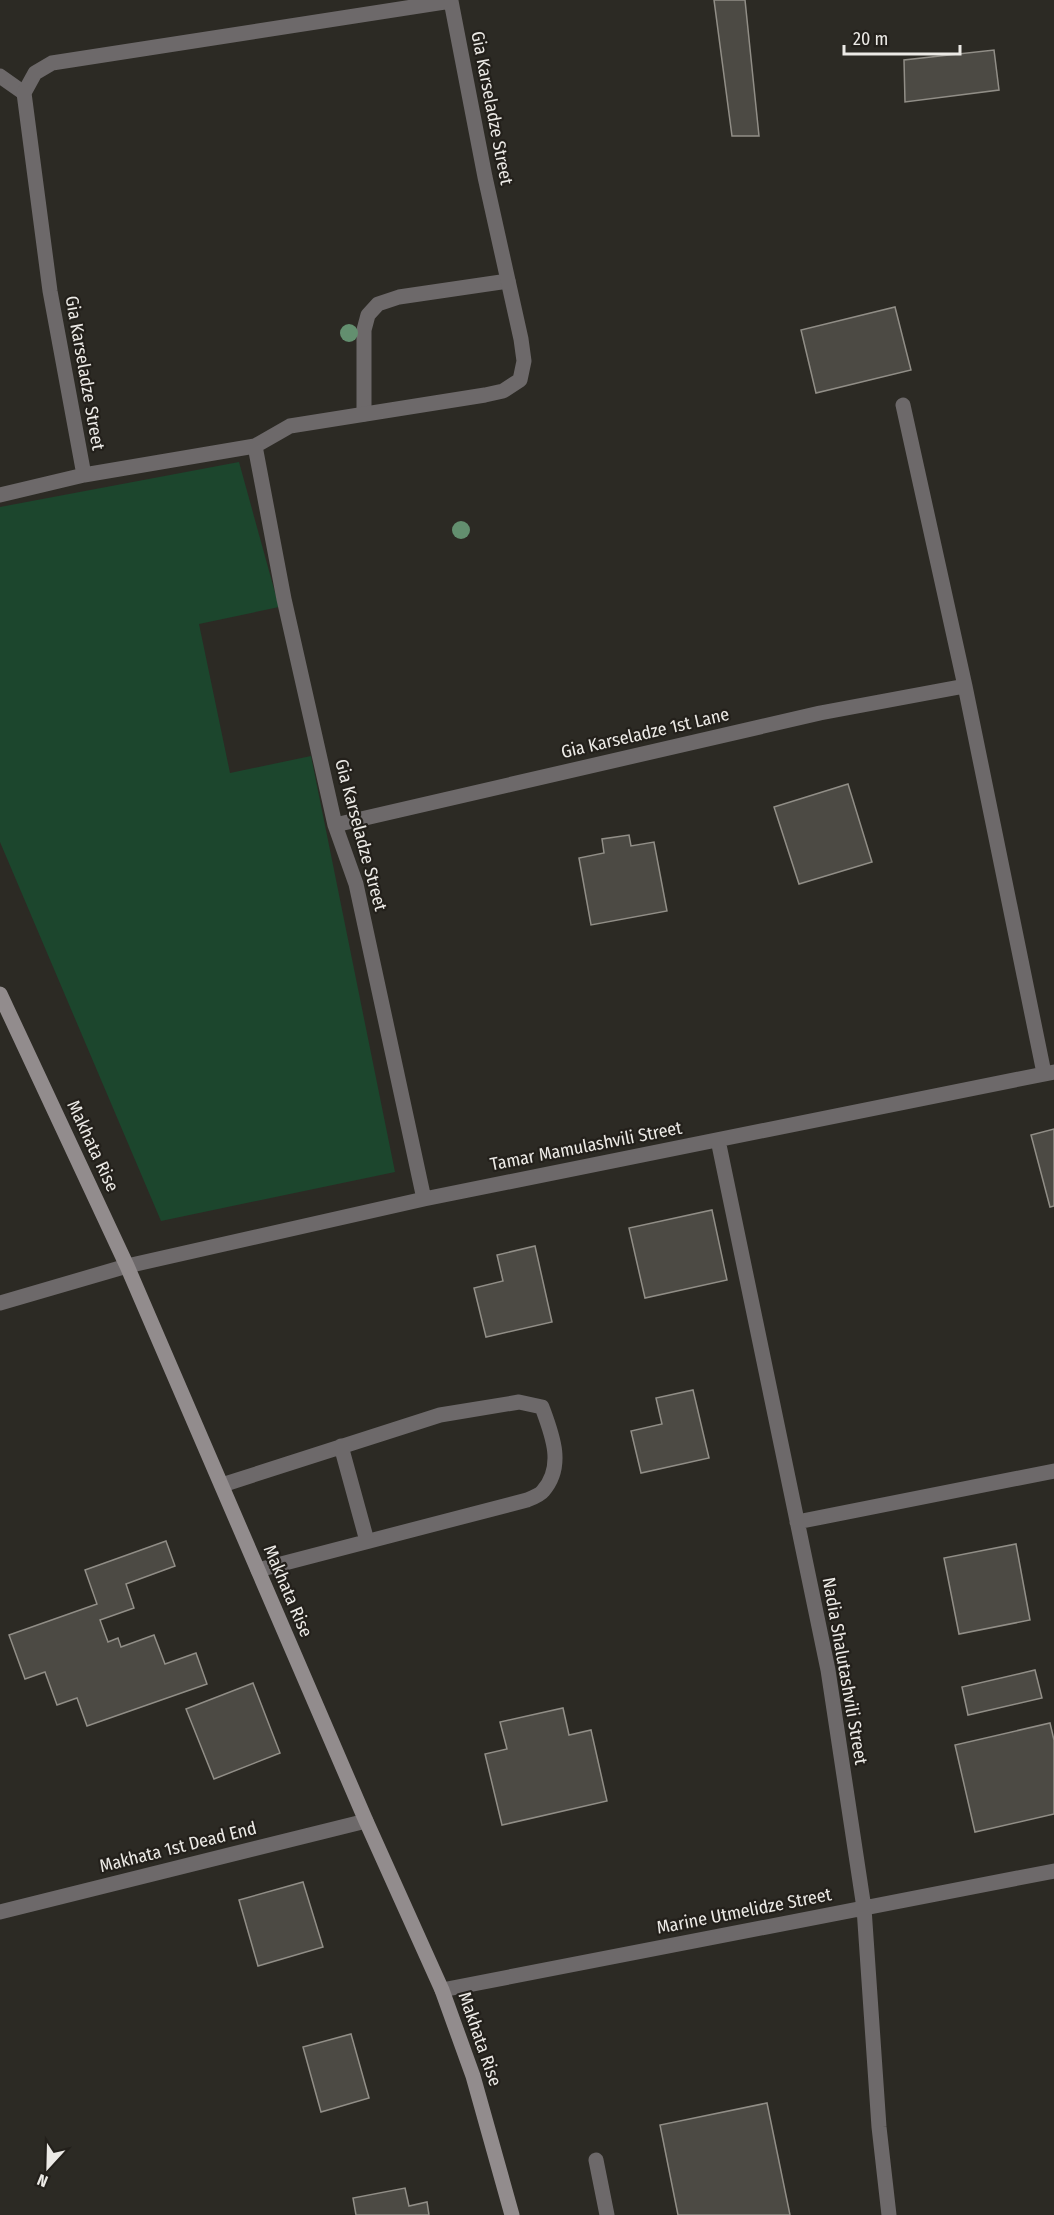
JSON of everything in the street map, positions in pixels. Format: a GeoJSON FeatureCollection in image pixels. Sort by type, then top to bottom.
{"type":"FeatureCollection","features":[{"type":"Feature","properties":{"kind":"main road","name":"Makhata Rise"},"geometry":{"type":"LineString","coordinates":[[0,994],[127,1266],[366,1821],[442,1990],[473,2076],[512,2215]]}},
{"type":"Feature","properties":{"kind":"street","name":"Gia Karseladze Street"},"geometry":{"type":"LineString","coordinates":[[0,495],[84,475],[255,446],[290,426],[503,391],[520,380],[524,361],[451,1],[52,63],[35,73],[24,93],[50,291],[84,475]]}},
{"type":"Feature","properties":{"kind":"street"},"geometry":{"type":"LineString","coordinates":[[0,76],[24,93]]}},
{"type":"Feature","properties":{"kind":"street"},"geometry":{"type":"LineString","coordinates":[[364,414],[364,330],[368,315],[378,303],[399,297],[508,281]]}},
{"type":"Feature","properties":{"kind":"street"},"geometry":{"type":"LineString","coordinates":[[903,405],[1049,1072]]}},
{"type":"Feature","properties":{"kind":"street","name":"Gia Karseladze Street"},"geometry":{"type":"LineString","coordinates":[[255,446],[284,599],[335,825],[356,884],[424,1199]]}},
{"type":"Feature","properties":{"kind":"street","name":"Gia Karseladze 1st Lane"},"geometry":{"type":"LineString","coordinates":[[335,825],[820,713],[964,687]]}},
{"type":"Feature","properties":{"kind":"street","name":"Tamar Mamulashvili Street"},"geometry":{"type":"LineString","coordinates":[[0,1303],[127,1266],[424,1199],[1049,1072]]}},
{"type":"Feature","properties":{"kind":"street","name":"Nadia Shalutashvili Street"},"geometry":{"type":"LineString","coordinates":[[718,1140],[828,1670],[864,1908],[879,2127],[889,2215]]}},
{"type":"Feature","properties":{"kind":"street"},"geometry":{"type":"LineString","coordinates":[[222,1485],[440,1415],[519,1402],[542,1407],[553,1435],[556,1464],[543,1492],[527,1500],[258,1570]]}},
{"type":"Feature","properties":{"kind":"street"},"geometry":{"type":"LineString","coordinates":[[341,1446],[367,1541]]}},
{"type":"Feature","properties":{"kind":"street"},"geometry":{"type":"LineString","coordinates":[[797,1522],[1054,1471]]}},
{"type":"Feature","properties":{"kind":"street","name":"Makhata 1st Dead End"},"geometry":{"type":"LineString","coordinates":[[0,1912],[366,1821]]}},
{"type":"Feature","properties":{"kind":"street","name":"Marine Utmelidze Street"},"geometry":{"type":"LineString","coordinates":[[442,1990],[1054,1871]]}},
{"type":"Feature","properties":{"kind":"street"},"geometry":{"type":"LineString","coordinates":[[596,2160],[607,2215]]}},
{"type":"Feature","properties":{"kind":"green space"},"geometry":{"type":"Polygon","coordinates":[[[239,462],[279,607],[199,624],[230,773],[311,756],[395,1172],[161,1221],[0,842],[0,507],[239,462]]]}},
{"type":"Feature","properties":{"kind":"building"},"geometry":{"type":"Polygon","coordinates":[[[714,0],[745,0],[759,136],[732,136],[714,0]]]}},
{"type":"Feature","properties":{"kind":"building"},"geometry":{"type":"Polygon","coordinates":[[[994,50],[999,90],[905,102],[904,60],[994,50]]]}},
{"type":"Feature","properties":{"kind":"building"},"geometry":{"type":"Polygon","coordinates":[[[895,307],[911,370],[816,393],[801,330],[895,307]]]}},
{"type":"Feature","properties":{"kind":"building"},"geometry":{"type":"Polygon","coordinates":[[[848,784],[872,862],[799,884],[774,807],[848,784]]]}},
{"type":"Feature","properties":{"kind":"building"},"geometry":{"type":"Polygon","coordinates":[[[629,835],[631,846],[654,842],[667,911],[591,925],[579,858],[604,853],[602,839],[629,835]]]}},
{"type":"Feature","properties":{"kind":"building"},"geometry":{"type":"Polygon","coordinates":[[[1054,1129],[1054,1206],[1050,1207],[1031,1135],[1054,1129]]]}},
{"type":"Feature","properties":{"kind":"building"},"geometry":{"type":"Polygon","coordinates":[[[712,1210],[727,1280],[645,1298],[629,1228],[712,1210]]]}},
{"type":"Feature","properties":{"kind":"building"},"geometry":{"type":"Polygon","coordinates":[[[535,1246],[552,1322],[486,1337],[474,1288],[503,1281],[497,1255],[535,1246]]]}},
{"type":"Feature","properties":{"kind":"building"},"geometry":{"type":"Polygon","coordinates":[[[693,1390],[709,1458],[641,1473],[631,1431],[662,1424],[656,1398],[693,1390]]]}},
{"type":"Feature","properties":{"kind":"building"},"geometry":{"type":"Polygon","coordinates":[[[166,1541],[175,1566],[126,1584],[134,1608],[100,1620],[108,1642],[118,1638],[121,1647],[154,1635],[165,1664],[196,1653],[207,1684],[87,1726],[77,1698],[57,1705],[45,1672],[25,1679],[9,1635],[97,1604],[85,1570],[166,1541]]]}},
{"type":"Feature","properties":{"kind":"building"},"geometry":{"type":"Polygon","coordinates":[[[1016,1544],[1030,1620],[959,1634],[944,1558],[1016,1544]]]}},
{"type":"Feature","properties":{"kind":"building"},"geometry":{"type":"Polygon","coordinates":[[[1035,1670],[1042,1698],[968,1715],[962,1687],[1035,1670]]]}},
{"type":"Feature","properties":{"kind":"building"},"geometry":{"type":"Polygon","coordinates":[[[253,1683],[280,1753],[214,1779],[186,1709],[253,1683]]]}},
{"type":"Feature","properties":{"kind":"building"},"geometry":{"type":"Polygon","coordinates":[[[563,1708],[569,1735],[591,1730],[607,1801],[502,1825],[485,1754],[507,1749],[500,1722],[563,1708]]]}},
{"type":"Feature","properties":{"kind":"building"},"geometry":{"type":"Polygon","coordinates":[[[1050,1723],[1054,1740],[1054,1814],[975,1832],[955,1745],[1050,1723]]]}},
{"type":"Feature","properties":{"kind":"building"},"geometry":{"type":"Polygon","coordinates":[[[303,1882],[323,1947],[258,1966],[239,1900],[303,1882]]]}},
{"type":"Feature","properties":{"kind":"building"},"geometry":{"type":"Polygon","coordinates":[[[351,2034],[369,2098],[321,2112],[303,2047],[351,2034]]]}},
{"type":"Feature","properties":{"kind":"building"},"geometry":{"type":"Polygon","coordinates":[[[767,2103],[790,2215],[678,2215],[660,2125],[767,2103]]]}},
{"type":"Feature","properties":{"kind":"building"},"geometry":{"type":"Polygon","coordinates":[[[405,2188],[409,2206],[427,2202],[429,2215],[356,2215],[353,2198],[405,2188]]]}}]}
